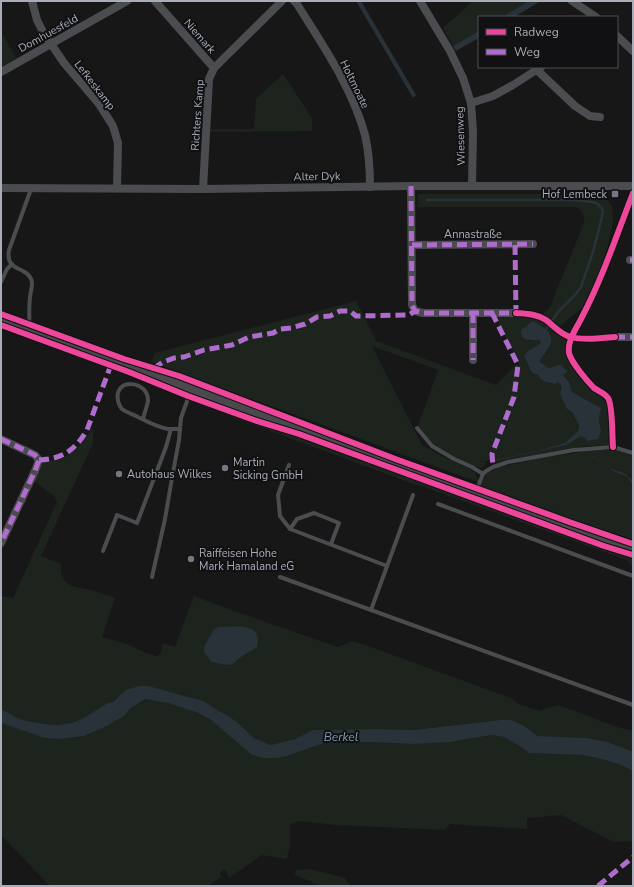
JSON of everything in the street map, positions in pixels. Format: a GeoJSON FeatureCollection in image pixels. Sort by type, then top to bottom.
{"type":"FeatureCollection","features":[{"type":"Feature","properties":{"kind":"main road"},"geometry":{"type":"LineString","coordinates":[[1,319],[191,390],[633,550]]}},
{"type":"Feature","properties":{"kind":"street","name":"Lefkeskamp"},"geometry":{"type":"LineString","coordinates":[[32,1],[37,20],[64,63],[99,104],[113,126],[118,143],[117,188]]}},
{"type":"Feature","properties":{"kind":"street","name":"Domhuesfeld"},"geometry":{"type":"LineString","coordinates":[[1,72],[127,1]]}},
{"type":"Feature","properties":{"kind":"street","name":"Niemark"},"geometry":{"type":"LineString","coordinates":[[155,1],[214,68]]}},
{"type":"Feature","properties":{"kind":"street","name":"Richters Kamp"},"geometry":{"type":"LineString","coordinates":[[203,188],[209,79],[214,68],[282,1]]}},
{"type":"Feature","properties":{"kind":"street","name":"Holtmoate"},"geometry":{"type":"LineString","coordinates":[[294,1],[335,65],[352,97],[365,135],[369,159],[370,187]]}},
{"type":"Feature","properties":{"kind":"street","name":"Wiesenweg"},"geometry":{"type":"LineString","coordinates":[[420,1],[450,51],[463,78],[471,103],[473,138],[472,186]]}},
{"type":"Feature","properties":{"kind":"street"},"geometry":{"type":"LineString","coordinates":[[575,2],[595,16]]}},
{"type":"Feature","properties":{"kind":"street"},"geometry":{"type":"LineString","coordinates":[[618,37],[633,51]]}},
{"type":"Feature","properties":{"kind":"street"},"geometry":{"type":"LineString","coordinates":[[471,103],[493,96],[539,68],[575,106],[590,116],[600,117]]}},
{"type":"Feature","properties":{"kind":"street"},"geometry":{"type":"LineString","coordinates":[[411,186],[412,305],[415,311],[423,313],[516,313]]}},
{"type":"Feature","properties":{"kind":"street","name":"Alter Dyk"},"geometry":{"type":"LineString","coordinates":[[1,188],[633,186]]}},
{"type":"Feature","properties":{"kind":"street","name":"Annastraße"},"geometry":{"type":"LineString","coordinates":[[412,245],[533,244]]}},
{"type":"Feature","properties":{"kind":"street"},"geometry":{"type":"LineString","coordinates":[[473,313],[473,360]]}},
{"type":"Feature","properties":{"kind":"street"},"geometry":{"type":"LineString","coordinates":[[615,337],[633,337]]}},
{"type":"Feature","properties":{"kind":"street"},"geometry":{"type":"LineString","coordinates":[[1,439],[35,455],[39,460],[1,543]]}},
{"type":"Feature","properties":{"kind":"lane"},"geometry":{"type":"LineString","coordinates":[[29,329],[29,303],[32,286],[31,279],[26,273],[12,264],[8,256],[32,188]]}},
{"type":"Feature","properties":{"kind":"lane"},"geometry":{"type":"LineString","coordinates":[[1,282],[7,269],[12,264]]}},
{"type":"Feature","properties":{"kind":"lane"},"geometry":{"type":"LineString","coordinates":[[143,419],[148,401],[143,389],[137,385],[130,384],[123,386],[119,390],[117,397],[119,405],[123,410],[155,425],[167,429],[180,429]]}},
{"type":"Feature","properties":{"kind":"lane"},"geometry":{"type":"LineString","coordinates":[[152,577],[180,440],[181,418],[191,390]]}},
{"type":"Feature","properties":{"kind":"lane"},"geometry":{"type":"LineString","coordinates":[[417,428],[432,446],[483,474]]}},
{"type":"Feature","properties":{"kind":"lane"},"geometry":{"type":"LineString","coordinates":[[103,551],[117,515],[137,523],[166,447],[171,429]]}},
{"type":"Feature","properties":{"kind":"lane"},"geometry":{"type":"LineString","coordinates":[[475,493],[483,474],[489,469],[508,462],[574,450],[612,447],[633,453]]}},
{"type":"Feature","properties":{"kind":"lane"},"geometry":{"type":"LineString","coordinates":[[289,465],[278,495],[280,516],[290,529],[387,566]]}},
{"type":"Feature","properties":{"kind":"lane"},"geometry":{"type":"LineString","coordinates":[[371,610],[413,495]]}},
{"type":"Feature","properties":{"kind":"lane"},"geometry":{"type":"LineString","coordinates":[[438,504],[633,576]]}},
{"type":"Feature","properties":{"kind":"lane"},"geometry":{"type":"LineString","coordinates":[[290,529],[297,519],[314,513],[339,523],[331,544]]}},
{"type":"Feature","properties":{"kind":"lane"},"geometry":{"type":"LineString","coordinates":[[280,577],[633,705]]}},
{"type":"Feature","properties":{"kind":"shaded area"},"geometry":{"type":"Polygon","coordinates":[[[473,1],[529,1],[504,16],[478,16],[478,32],[453,46],[443,28],[473,1]]]}},
{"type":"Feature","properties":{"kind":"shaded area"},"geometry":{"type":"Polygon","coordinates":[[[1,31],[16,58],[1,67],[1,31]]]}},
{"type":"Feature","properties":{"kind":"shaded area"},"geometry":{"type":"Polygon","coordinates":[[[283,74],[312,118],[312,131],[209,132],[209,129],[254,129],[256,99],[283,74]]]}},
{"type":"Feature","properties":{"kind":"shaded area"},"geometry":{"type":"Polygon","coordinates":[[[418,194],[601,194],[607,199],[612,207],[613,223],[605,258],[587,304],[558,328],[541,316],[550,307],[584,223],[584,217],[580,209],[575,207],[417,207],[418,194]]]}},
{"type":"Feature","properties":{"kind":"shaded area"},"geometry":{"type":"Polygon","coordinates":[[[356,301],[376,341],[496,385],[516,365],[519,365],[497,318],[499,316],[530,316],[540,320],[550,326],[566,340],[567,356],[571,363],[590,387],[608,403],[610,408],[610,443],[608,445],[586,446],[495,461],[566,445],[579,436],[586,439],[599,422],[594,404],[572,392],[569,382],[563,375],[566,370],[558,365],[549,368],[539,362],[549,347],[551,340],[550,333],[527,341],[539,340],[541,342],[539,345],[529,350],[524,357],[532,373],[538,375],[542,380],[558,382],[562,387],[560,394],[567,409],[572,412],[579,425],[579,429],[565,443],[541,450],[495,460],[478,462],[486,462],[483,468],[471,465],[444,453],[430,442],[418,426],[438,370],[372,346],[422,445],[475,472],[478,482],[151,362],[155,353],[356,301]]]}},
{"type":"Feature","properties":{"kind":"shaded area"},"geometry":{"type":"Polygon","coordinates":[[[202,403],[255,422],[307,438],[633,556],[633,568],[627,560],[411,483],[198,404],[202,403]]]}},
{"type":"Feature","properties":{"kind":"shaded area"},"geometry":{"type":"Polygon","coordinates":[[[93,428],[93,443],[41,556],[61,564],[62,576],[68,584],[115,598],[102,637],[127,644],[157,656],[161,653],[163,643],[175,647],[194,596],[338,647],[352,641],[368,646],[511,698],[519,704],[539,711],[558,705],[620,728],[633,730],[633,752],[608,742],[587,738],[537,736],[526,727],[500,720],[414,730],[313,730],[295,739],[271,745],[254,738],[236,721],[203,701],[179,694],[120,696],[79,720],[72,723],[59,725],[32,723],[20,719],[1,709],[1,596],[13,598],[57,502],[55,497],[34,481],[44,460],[52,461],[60,459],[73,452],[93,428]],[[219,627],[214,629],[233,664],[241,657],[246,627],[219,627]]]}},
{"type":"Feature","properties":{"kind":"shaded area"},"geometry":{"type":"Polygon","coordinates":[[[594,450],[614,451],[633,456],[633,481],[629,475],[607,467],[597,460],[603,465],[613,471],[628,477],[633,486],[633,543],[483,490],[480,485],[486,474],[499,467],[541,458],[594,450]]]}},
{"type":"Feature","properties":{"kind":"shaded area"},"geometry":{"type":"Polygon","coordinates":[[[145,699],[168,703],[198,713],[278,758],[324,743],[367,742],[414,744],[452,742],[492,735],[504,737],[529,753],[583,755],[602,759],[621,765],[633,771],[633,841],[614,842],[561,815],[527,818],[527,829],[450,824],[445,830],[336,825],[300,821],[290,824],[290,845],[287,859],[262,855],[229,878],[225,869],[220,873],[221,877],[207,886],[50,886],[1,835],[1,723],[59,739],[84,736],[107,726],[124,716],[131,708],[145,699]]]}},
{"type":"Feature","properties":{"kind":"shaded area"},"geometry":{"type":"Polygon","coordinates":[[[309,869],[345,878],[350,886],[321,886],[295,875],[296,870],[309,869]]]}},
{"type":"Feature","properties":{"kind":"water"},"geometry":{"type":"Polygon","coordinates":[[[356,1],[361,1],[416,95],[413,98],[356,1]]]}},
{"type":"Feature","properties":{"kind":"water"},"geometry":{"type":"Polygon","coordinates":[[[529,1],[541,1],[516,16],[504,16],[529,1]]]}},
{"type":"Feature","properties":{"kind":"water"},"geometry":{"type":"Polygon","coordinates":[[[478,32],[478,39],[456,51],[453,46],[478,32]]]}},
{"type":"Feature","properties":{"kind":"water"},"geometry":{"type":"Polygon","coordinates":[[[533,321],[546,330],[551,337],[550,346],[541,358],[540,362],[549,368],[561,365],[567,371],[563,375],[569,382],[572,392],[601,408],[599,423],[601,432],[598,439],[587,441],[581,436],[566,445],[495,461],[565,443],[579,429],[579,425],[572,412],[567,409],[560,394],[562,387],[558,382],[556,384],[546,382],[538,375],[532,373],[524,356],[529,350],[539,345],[541,342],[539,340],[527,340],[522,337],[521,330],[533,321]]]}},
{"type":"Feature","properties":{"kind":"water"},"geometry":{"type":"Polygon","coordinates":[[[592,456],[607,467],[627,475],[632,481],[633,486],[628,477],[613,471],[603,465],[592,456]]]}},
{"type":"Feature","properties":{"kind":"water"},"geometry":{"type":"Polygon","coordinates":[[[240,626],[252,629],[256,633],[258,639],[257,647],[233,664],[227,665],[211,662],[204,651],[204,647],[214,629],[219,627],[240,626]]]}},
{"type":"Feature","properties":{"kind":"water","name":"Berkel"},"geometry":{"type":"Polygon","coordinates":[[[139,686],[148,686],[203,701],[236,721],[254,738],[271,745],[295,739],[313,730],[414,730],[511,720],[526,727],[537,736],[587,738],[608,742],[633,752],[633,771],[621,765],[583,755],[529,753],[504,737],[492,735],[452,742],[414,744],[368,742],[324,743],[287,756],[278,758],[263,758],[251,754],[211,720],[198,713],[168,703],[145,699],[131,708],[124,716],[107,726],[84,736],[59,739],[45,738],[1,723],[1,709],[20,719],[31,722],[58,725],[72,723],[114,701],[126,690],[139,686]]]}},
{"type":"Feature","properties":{"kind":"waterway"},"geometry":{"type":"LineString","coordinates":[[427,200],[573,200],[598,204],[603,210],[602,217],[593,252],[581,287],[559,311],[546,329]]}},
{"type":"Feature","properties":{"kind":"marked path"},"geometry":{"type":"LineString","coordinates":[[411,186],[412,305],[415,311],[423,313],[516,313],[515,244]]}},
{"type":"Feature","properties":{"kind":"marked path"},"geometry":{"type":"LineString","coordinates":[[412,245],[533,244]]}},
{"type":"Feature","properties":{"kind":"marked path"},"geometry":{"type":"LineString","coordinates":[[154,369],[163,362],[174,358],[184,357],[204,350],[232,345],[249,337],[273,333],[280,329],[291,328],[305,324],[317,317],[330,316],[340,311],[350,311],[356,316],[409,315],[415,311]]}},
{"type":"Feature","properties":{"kind":"marked path"},"geometry":{"type":"LineString","coordinates":[[473,313],[473,360]]}},
{"type":"Feature","properties":{"kind":"marked path"},"geometry":{"type":"LineString","coordinates":[[492,313],[518,365],[514,397],[492,454],[493,467]]}},
{"type":"Feature","properties":{"kind":"marked path"},"geometry":{"type":"LineString","coordinates":[[615,337],[633,337]]}},
{"type":"Feature","properties":{"kind":"marked path"},"geometry":{"type":"LineString","coordinates":[[39,460],[55,458],[62,455],[78,443],[87,430],[112,362]]}},
{"type":"Feature","properties":{"kind":"marked path"},"geometry":{"type":"LineString","coordinates":[[1,439],[35,455],[39,460],[1,543]]}},
{"type":"Feature","properties":{"kind":"marked path"},"geometry":{"type":"LineString","coordinates":[[598,886],[633,857]]}},
{"type":"Feature","properties":{"kind":"cycle path"},"geometry":{"type":"LineString","coordinates":[[613,447],[610,402],[607,396],[594,388],[587,381],[570,357],[569,343],[590,302],[633,193]]}},
{"type":"Feature","properties":{"kind":"cycle path"},"geometry":{"type":"LineString","coordinates":[[516,313],[532,315],[546,320],[567,336],[581,339],[615,337]]}},
{"type":"Feature","properties":{"kind":"cycle path"},"geometry":{"type":"LineString","coordinates":[[1,314],[124,359],[179,376],[398,460],[633,544]]}},
{"type":"Feature","properties":{"kind":"cycle path"},"geometry":{"type":"LineString","coordinates":[[1,325],[129,372],[188,396],[254,420],[299,434],[604,546],[633,555]]}},
{"type":"Feature","properties":{"kind":"place","name":"Hof Lembeck"},"geometry":{"type":"Point","coordinates":[615,194]}},
{"type":"Feature","properties":{"kind":"place","name":"Martin Sicking GmbH"},"geometry":{"type":"Point","coordinates":[225,468]}},
{"type":"Feature","properties":{"kind":"place","name":"Autohaus Wilkes"},"geometry":{"type":"Point","coordinates":[119,474]}},
{"type":"Feature","properties":{"kind":"place","name":"Raiffeisen Hohe Mark Hamaland eG"},"geometry":{"type":"Point","coordinates":[191,559]}}]}
